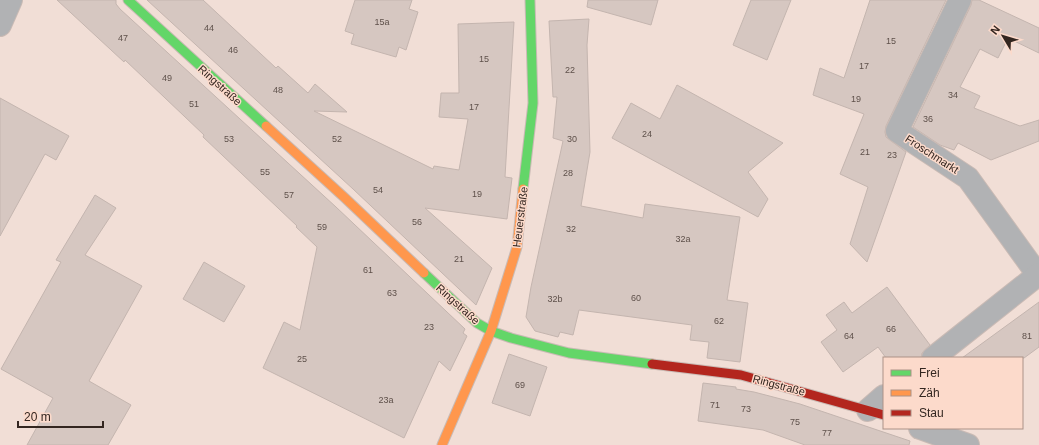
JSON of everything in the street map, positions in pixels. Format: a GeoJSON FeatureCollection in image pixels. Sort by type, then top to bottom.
{"type":"FeatureCollection","features":[{"type":"Feature","properties":{"kind":"street"},"geometry":{"type":"LineString","coordinates":[[0,25],[11,0]]}},
{"type":"Feature","properties":{"kind":"street","name":"Ringstraße"},"geometry":{"type":"LineString","coordinates":[[128,0],[345,198],[477,323],[491,331],[569,353],[741,375],[879,407]]}},
{"type":"Feature","properties":{"kind":"street","name":"Heuerstraße"},"geometry":{"type":"LineString","coordinates":[[442,445],[491,331],[517,247],[533,103],[530,0]]}},
{"type":"Feature","properties":{"kind":"street","name":"Froschmarkt"},"geometry":{"type":"LineString","coordinates":[[960,0],[897,131],[968,178],[1038,274]]}},
{"type":"Feature","properties":{"kind":"street"},"geometry":{"type":"LineString","coordinates":[[934,357],[1038,274]]}},
{"type":"Feature","properties":{"kind":"street"},"geometry":{"type":"LineString","coordinates":[[923,429],[968,445]]}},
{"type":"Feature","properties":{"kind":"building"},"geometry":{"type":"Polygon","coordinates":[[[57,0],[116,0],[116,4],[120,9],[336,207],[465,329],[463,333],[467,336],[450,371],[439,361],[404,438],[263,368],[284,322],[300,330],[317,247],[296,227],[297,226],[203,137],[204,135],[125,60],[124,62],[57,0]]]}},
{"type":"Feature","properties":{"kind":"building"},"geometry":{"type":"Polygon","coordinates":[[[147,0],[203,0],[276,68],[278,66],[308,93],[315,84],[347,112],[314,111],[433,169],[434,166],[459,170],[468,119],[439,117],[441,93],[459,93],[458,24],[514,22],[505,177],[512,178],[507,219],[425,208],[492,268],[476,305],[353,189],[147,0]]]}},
{"type":"Feature","properties":{"kind":"building"},"geometry":{"type":"Polygon","coordinates":[[[355,0],[412,0],[409,9],[418,12],[406,50],[399,47],[396,57],[351,44],[354,34],[345,31],[355,0]]]}},
{"type":"Feature","properties":{"kind":"building"},"geometry":{"type":"Polygon","coordinates":[[[588,0],[658,0],[651,25],[587,7],[588,0]]]}},
{"type":"Feature","properties":{"kind":"building"},"geometry":{"type":"Polygon","coordinates":[[[751,0],[791,0],[767,60],[733,45],[751,0]]]}},
{"type":"Feature","properties":{"kind":"building"},"geometry":{"type":"Polygon","coordinates":[[[870,0],[946,0],[886,126],[886,137],[906,152],[867,262],[850,244],[868,187],[840,174],[864,114],[813,95],[820,68],[844,78],[870,0]]]}},
{"type":"Feature","properties":{"kind":"building"},"geometry":{"type":"Polygon","coordinates":[[[972,0],[979,0],[1039,28],[1039,53],[1008,38],[998,58],[980,49],[960,87],[980,96],[974,108],[1020,126],[1039,120],[1039,141],[991,160],[958,143],[954,150],[940,145],[913,127],[972,0]]]}},
{"type":"Feature","properties":{"kind":"building"},"geometry":{"type":"Polygon","coordinates":[[[589,19],[587,45],[590,152],[581,206],[643,218],[645,204],[740,217],[727,300],[748,303],[740,362],[707,358],[709,342],[690,340],[692,325],[579,310],[573,335],[560,332],[558,337],[535,331],[526,317],[531,287],[563,141],[553,138],[557,97],[553,97],[549,21],[589,19]]]}},
{"type":"Feature","properties":{"kind":"building"},"geometry":{"type":"Polygon","coordinates":[[[677,85],[783,143],[748,172],[768,199],[758,217],[612,138],[631,103],[660,119],[677,85]]]}},
{"type":"Feature","properties":{"kind":"building"},"geometry":{"type":"Polygon","coordinates":[[[0,98],[69,136],[56,160],[45,154],[0,236],[0,98]]]}},
{"type":"Feature","properties":{"kind":"building"},"geometry":{"type":"Polygon","coordinates":[[[95,195],[116,208],[85,255],[142,286],[89,381],[131,405],[108,445],[27,445],[53,398],[1,369],[61,262],[56,260],[95,195]]]}},
{"type":"Feature","properties":{"kind":"building"},"geometry":{"type":"Polygon","coordinates":[[[204,262],[245,286],[224,322],[183,299],[204,262]]]}},
{"type":"Feature","properties":{"kind":"building"},"geometry":{"type":"Polygon","coordinates":[[[887,287],[930,345],[922,353],[921,357],[885,357],[878,347],[843,372],[821,342],[837,330],[826,315],[844,302],[852,313],[887,287]]]}},
{"type":"Feature","properties":{"kind":"building"},"geometry":{"type":"Polygon","coordinates":[[[1039,302],[1039,347],[1024,358],[963,357],[1039,302]]]}},
{"type":"Feature","properties":{"kind":"building"},"geometry":{"type":"Polygon","coordinates":[[[509,354],[547,367],[530,416],[492,403],[509,354]]]}},
{"type":"Feature","properties":{"kind":"building"},"geometry":{"type":"Polygon","coordinates":[[[703,383],[736,387],[736,389],[800,404],[910,441],[909,445],[805,445],[763,430],[698,421],[703,383]]]}},
{"type":"Feature","properties":{"kind":"traffic: fast"},"geometry":{"type":"LineString","coordinates":[[128,0],[266,126]]}},
{"type":"Feature","properties":{"kind":"traffic: fast"},"geometry":{"type":"LineString","coordinates":[[523,189],[533,103],[530,0]]}},
{"type":"Feature","properties":{"kind":"traffic: fast"},"geometry":{"type":"LineString","coordinates":[[424,273],[477,323],[491,331],[511,338],[569,353],[652,364]]}},
{"type":"Feature","properties":{"kind":"traffic: slow"},"geometry":{"type":"LineString","coordinates":[[266,126],[424,273]]}},
{"type":"Feature","properties":{"kind":"traffic: slow"},"geometry":{"type":"LineString","coordinates":[[442,445],[491,331],[517,247],[523,189]]}},
{"type":"Feature","properties":{"kind":"traffic: jam"},"geometry":{"type":"LineString","coordinates":[[652,364],[741,375],[883,415]]}}]}
